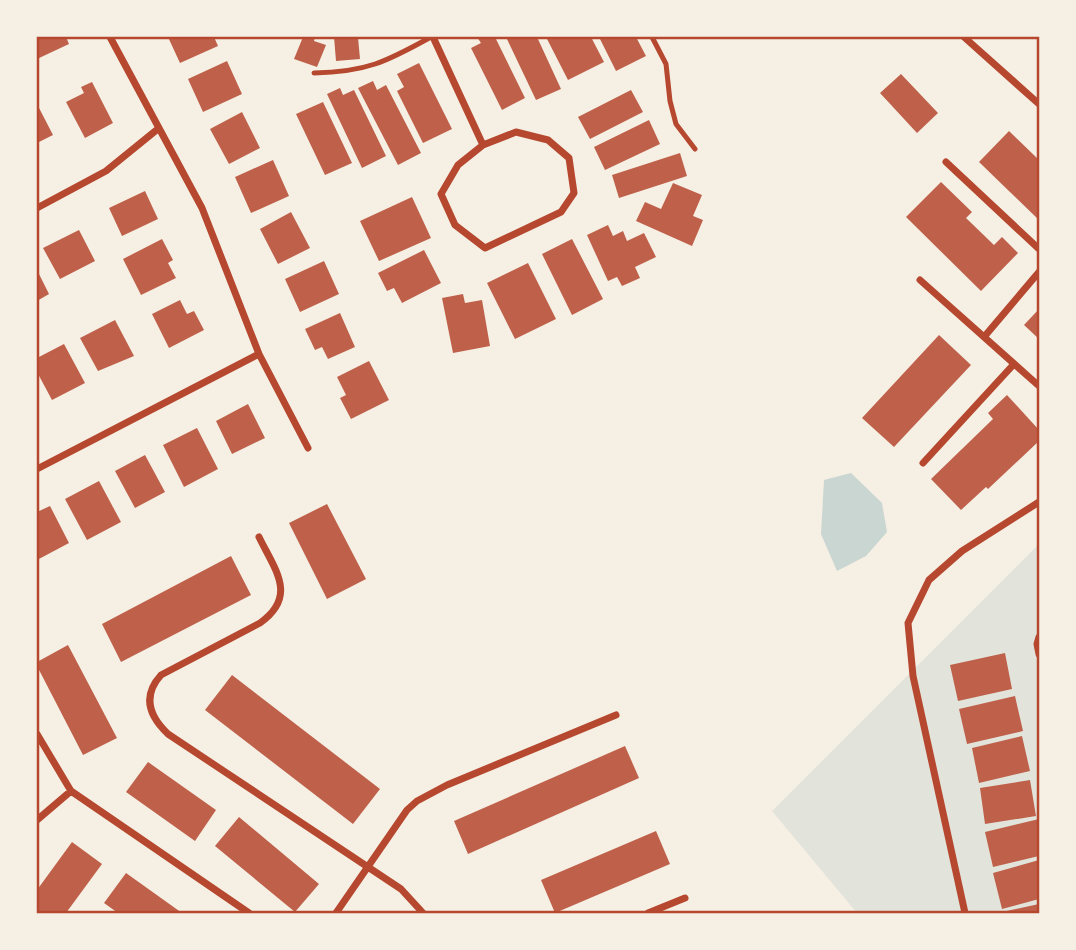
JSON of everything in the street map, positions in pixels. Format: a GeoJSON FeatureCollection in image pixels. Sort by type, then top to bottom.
{"type":"FeatureCollection","features":[{"type":"Feature","properties":{"kind":"street"},"geometry":{"type":"LineString","coordinates":[[110,37],[202,208],[259,354],[308,448]]}},
{"type":"Feature","properties":{"kind":"street"},"geometry":{"type":"LineString","coordinates":[[432,37],[483,145]]}},
{"type":"Feature","properties":{"kind":"street"},"geometry":{"type":"LineString","coordinates":[[964,37],[1039,104]]}},
{"type":"Feature","properties":{"kind":"street"},"geometry":{"type":"LineString","coordinates":[[37,208],[106,171],[159,128]]}},
{"type":"Feature","properties":{"kind":"street"},"geometry":{"type":"LineString","coordinates":[[516,132],[548,140],[569,158],[574,193],[561,212],[485,248],[455,225],[442,194],[458,165],[483,145],[516,132]]}},
{"type":"Feature","properties":{"kind":"street"},"geometry":{"type":"LineString","coordinates":[[946,162],[1039,249]]}},
{"type":"Feature","properties":{"kind":"street"},"geometry":{"type":"LineString","coordinates":[[984,337],[1039,272]]}},
{"type":"Feature","properties":{"kind":"street"},"geometry":{"type":"LineString","coordinates":[[919,281],[1039,386]]}},
{"type":"Feature","properties":{"kind":"street"},"geometry":{"type":"LineString","coordinates":[[37,469],[259,354]]}},
{"type":"Feature","properties":{"kind":"street"},"geometry":{"type":"LineString","coordinates":[[923,463],[1014,364]]}},
{"type":"Feature","properties":{"kind":"street"},"geometry":{"type":"LineString","coordinates":[[965,913],[913,676],[908,622],[929,580],[962,551],[1039,502]]}},
{"type":"Feature","properties":{"kind":"street"},"geometry":{"type":"LineString","coordinates":[[259,537],[281,582],[283,592],[272,615],[161,675],[152,685],[151,708],[156,723],[168,734],[401,889],[423,913]]}},
{"type":"Feature","properties":{"kind":"street"},"geometry":{"type":"LineString","coordinates":[[1039,637],[1039,654]]}},
{"type":"Feature","properties":{"kind":"street"},"geometry":{"type":"LineString","coordinates":[[336,913],[407,810],[432,792],[616,715]]}},
{"type":"Feature","properties":{"kind":"street"},"geometry":{"type":"LineString","coordinates":[[37,734],[71,791],[249,913]]}},
{"type":"Feature","properties":{"kind":"street"},"geometry":{"type":"LineString","coordinates":[[37,820],[71,791]]}},
{"type":"Feature","properties":{"kind":"street"},"geometry":{"type":"LineString","coordinates":[[648,913],[685,898]]}},
{"type":"Feature","properties":{"kind":"lane"},"geometry":{"type":"LineString","coordinates":[[314,74],[347,72],[387,61],[432,37]]}},
{"type":"Feature","properties":{"kind":"lane"},"geometry":{"type":"LineString","coordinates":[[652,37],[666,64],[670,101],[676,124],[695,149]]}},
{"type":"Feature","properties":{"kind":"shaded area"},"geometry":{"type":"Polygon","coordinates":[[[851,473],[882,503],[887,532],[866,556],[837,571],[821,534],[824,480],[851,473]]]}},
{"type":"Feature","properties":{"kind":"shaded area"},"geometry":{"type":"Polygon","coordinates":[[[1039,544],[1039,913],[857,913],[772,811],[1039,544]]]}},
{"type":"Feature","properties":{"kind":"building"},"geometry":{"type":"Polygon","coordinates":[[[37,37],[66,37],[69,44],[37,59],[37,37]]]}},
{"type":"Feature","properties":{"kind":"building"},"geometry":{"type":"Polygon","coordinates":[[[168,37],[214,37],[218,46],[180,63],[168,37]]]}},
{"type":"Feature","properties":{"kind":"building"},"geometry":{"type":"Polygon","coordinates":[[[303,37],[315,37],[314,41],[326,45],[317,67],[294,59],[303,37]]]}},
{"type":"Feature","properties":{"kind":"building"},"geometry":{"type":"Polygon","coordinates":[[[334,37],[358,37],[360,59],[336,61],[334,37]]]}},
{"type":"Feature","properties":{"kind":"building"},"geometry":{"type":"Polygon","coordinates":[[[477,37],[495,37],[525,98],[502,110],[471,48],[481,43],[477,37]]]}},
{"type":"Feature","properties":{"kind":"building"},"geometry":{"type":"Polygon","coordinates":[[[506,37],[537,37],[561,89],[536,100],[506,37]]]}},
{"type":"Feature","properties":{"kind":"building"},"geometry":{"type":"Polygon","coordinates":[[[546,37],[591,37],[604,62],[568,80],[546,37]]]}},
{"type":"Feature","properties":{"kind":"building"},"geometry":{"type":"Polygon","coordinates":[[[599,37],[636,37],[646,56],[616,71],[599,37]]]}},
{"type":"Feature","properties":{"kind":"building"},"geometry":{"type":"Polygon","coordinates":[[[227,61],[242,94],[203,112],[188,79],[227,61]]]}},
{"type":"Feature","properties":{"kind":"building"},"geometry":{"type":"Polygon","coordinates":[[[419,63],[452,129],[423,143],[397,91],[404,87],[397,74],[419,63]]]}},
{"type":"Feature","properties":{"kind":"building"},"geometry":{"type":"Polygon","coordinates":[[[901,74],[938,113],[917,133],[880,93],[901,74]]]}},
{"type":"Feature","properties":{"kind":"building"},"geometry":{"type":"Polygon","coordinates":[[[373,81],[377,90],[386,85],[421,153],[398,165],[358,88],[373,81]]]}},
{"type":"Feature","properties":{"kind":"building"},"geometry":{"type":"Polygon","coordinates":[[[92,82],[113,123],[85,138],[66,102],[84,93],[81,87],[92,82]]]}},
{"type":"Feature","properties":{"kind":"building"},"geometry":{"type":"Polygon","coordinates":[[[340,88],[343,95],[354,90],[386,156],[362,168],[327,94],[340,88]]]}},
{"type":"Feature","properties":{"kind":"building"},"geometry":{"type":"Polygon","coordinates":[[[631,90],[643,112],[590,139],[578,117],[631,90]]]}},
{"type":"Feature","properties":{"kind":"building"},"geometry":{"type":"Polygon","coordinates":[[[323,102],[352,163],[325,175],[296,114],[323,102]]]}},
{"type":"Feature","properties":{"kind":"building"},"geometry":{"type":"Polygon","coordinates":[[[37,104],[53,135],[37,143],[37,104]]]}},
{"type":"Feature","properties":{"kind":"building"},"geometry":{"type":"Polygon","coordinates":[[[242,112],[260,148],[229,164],[210,129],[242,112]]]}},
{"type":"Feature","properties":{"kind":"building"},"geometry":{"type":"Polygon","coordinates":[[[649,120],[660,144],[605,170],[594,147],[649,120]]]}},
{"type":"Feature","properties":{"kind":"building"},"geometry":{"type":"Polygon","coordinates":[[[1009,131],[1039,160],[1039,220],[979,162],[1009,131]]]}},
{"type":"Feature","properties":{"kind":"building"},"geometry":{"type":"Polygon","coordinates":[[[680,153],[687,176],[619,198],[612,175],[680,153]]]}},
{"type":"Feature","properties":{"kind":"building"},"geometry":{"type":"Polygon","coordinates":[[[273,160],[289,196],[251,213],[235,177],[273,160]]]}},
{"type":"Feature","properties":{"kind":"building"},"geometry":{"type":"Polygon","coordinates":[[[941,182],[972,212],[966,218],[994,245],[1002,237],[1018,253],[981,291],[906,217],[941,182]]]}},
{"type":"Feature","properties":{"kind":"building"},"geometry":{"type":"Polygon","coordinates":[[[673,183],[702,195],[693,216],[703,220],[692,246],[636,221],[645,202],[661,209],[673,183]]]}},
{"type":"Feature","properties":{"kind":"building"},"geometry":{"type":"Polygon","coordinates":[[[145,191],[158,219],[122,236],[109,208],[145,191]]]}},
{"type":"Feature","properties":{"kind":"building"},"geometry":{"type":"Polygon","coordinates":[[[412,197],[431,238],[379,261],[360,221],[412,197]]]}},
{"type":"Feature","properties":{"kind":"building"},"geometry":{"type":"Polygon","coordinates":[[[291,212],[310,248],[278,264],[260,229],[291,212]]]}},
{"type":"Feature","properties":{"kind":"building"},"geometry":{"type":"Polygon","coordinates":[[[608,225],[613,236],[623,231],[627,241],[644,233],[656,257],[635,267],[640,278],[622,286],[617,277],[608,281],[587,235],[608,225]]]}},
{"type":"Feature","properties":{"kind":"building"},"geometry":{"type":"Polygon","coordinates":[[[79,230],[95,261],[60,279],[43,248],[79,230]]]}},
{"type":"Feature","properties":{"kind":"building"},"geometry":{"type":"Polygon","coordinates":[[[162,239],[173,260],[168,263],[176,278],[141,295],[123,259],[162,239]]]}},
{"type":"Feature","properties":{"kind":"building"},"geometry":{"type":"Polygon","coordinates":[[[572,239],[603,299],[572,315],[542,254],[572,239]]]}},
{"type":"Feature","properties":{"kind":"building"},"geometry":{"type":"Polygon","coordinates":[[[424,250],[441,283],[402,303],[394,288],[387,291],[378,273],[424,250]]]}},
{"type":"Feature","properties":{"kind":"building"},"geometry":{"type":"Polygon","coordinates":[[[324,261],[339,294],[300,312],[285,279],[324,261]]]}},
{"type":"Feature","properties":{"kind":"building"},"geometry":{"type":"Polygon","coordinates":[[[528,263],[556,319],[515,339],[487,283],[528,263]]]}},
{"type":"Feature","properties":{"kind":"building"},"geometry":{"type":"Polygon","coordinates":[[[37,270],[49,294],[37,301],[37,270]]]}},
{"type":"Feature","properties":{"kind":"building"},"geometry":{"type":"Polygon","coordinates":[[[463,294],[465,303],[482,300],[490,346],[453,353],[442,298],[463,294]]]}},
{"type":"Feature","properties":{"kind":"building"},"geometry":{"type":"Polygon","coordinates":[[[180,300],[187,314],[194,311],[204,330],[169,348],[152,314],[180,300]]]}},
{"type":"Feature","properties":{"kind":"building"},"geometry":{"type":"Polygon","coordinates":[[[1039,309],[1039,339],[1024,325],[1039,309]]]}},
{"type":"Feature","properties":{"kind":"building"},"geometry":{"type":"Polygon","coordinates":[[[340,313],[355,347],[328,359],[322,347],[315,350],[305,329],[340,313]]]}},
{"type":"Feature","properties":{"kind":"building"},"geometry":{"type":"Polygon","coordinates":[[[115,320],[134,356],[98,371],[80,338],[115,320]]]}},
{"type":"Feature","properties":{"kind":"building"},"geometry":{"type":"Polygon","coordinates":[[[939,335],[971,365],[894,447],[862,418],[939,335]]]}},
{"type":"Feature","properties":{"kind":"building"},"geometry":{"type":"Polygon","coordinates":[[[64,344],[85,383],[52,400],[37,372],[37,358],[64,344]]]}},
{"type":"Feature","properties":{"kind":"building"},"geometry":{"type":"Polygon","coordinates":[[[369,361],[389,400],[351,419],[340,398],[346,395],[337,377],[369,361]]]}},
{"type":"Feature","properties":{"kind":"building"},"geometry":{"type":"Polygon","coordinates":[[[1007,395],[1039,430],[1039,441],[988,489],[986,487],[961,510],[931,479],[993,419],[988,413],[1007,395]]]}},
{"type":"Feature","properties":{"kind":"building"},"geometry":{"type":"Polygon","coordinates":[[[248,404],[265,438],[232,454],[216,421],[248,404]]]}},
{"type":"Feature","properties":{"kind":"building"},"geometry":{"type":"Polygon","coordinates":[[[197,428],[218,469],[184,487],[163,445],[197,428]]]}},
{"type":"Feature","properties":{"kind":"building"},"geometry":{"type":"Polygon","coordinates":[[[145,455],[165,492],[135,508],[115,471],[145,455]]]}},
{"type":"Feature","properties":{"kind":"building"},"geometry":{"type":"Polygon","coordinates":[[[99,481],[121,522],[87,540],[65,499],[99,481]]]}},
{"type":"Feature","properties":{"kind":"building"},"geometry":{"type":"Polygon","coordinates":[[[327,504],[366,579],[327,599],[289,523],[327,504]]]}},
{"type":"Feature","properties":{"kind":"building"},"geometry":{"type":"Polygon","coordinates":[[[50,506],[69,543],[37,560],[37,512],[50,506]]]}},
{"type":"Feature","properties":{"kind":"building"},"geometry":{"type":"Polygon","coordinates":[[[231,556],[251,595],[121,662],[102,624],[231,556]]]}},
{"type":"Feature","properties":{"kind":"building"},"geometry":{"type":"Polygon","coordinates":[[[68,645],[117,738],[83,755],[37,666],[37,662],[68,645]]]}},
{"type":"Feature","properties":{"kind":"building"},"geometry":{"type":"Polygon","coordinates":[[[1005,653],[1012,689],[958,701],[950,665],[1005,653]]]}},
{"type":"Feature","properties":{"kind":"building"},"geometry":{"type":"Polygon","coordinates":[[[232,675],[380,789],[353,824],[205,710],[232,675]]]}},
{"type":"Feature","properties":{"kind":"building"},"geometry":{"type":"Polygon","coordinates":[[[1015,696],[1023,731],[967,744],[959,709],[1015,696]]]}},
{"type":"Feature","properties":{"kind":"building"},"geometry":{"type":"Polygon","coordinates":[[[1022,736],[1030,771],[979,783],[972,748],[1022,736]]]}},
{"type":"Feature","properties":{"kind":"building"},"geometry":{"type":"Polygon","coordinates":[[[625,746],[639,778],[468,854],[454,821],[625,746]]]}},
{"type":"Feature","properties":{"kind":"building"},"geometry":{"type":"Polygon","coordinates":[[[148,762],[216,810],[195,841],[126,792],[148,762]]]}},
{"type":"Feature","properties":{"kind":"building"},"geometry":{"type":"Polygon","coordinates":[[[1030,780],[1036,816],[985,824],[980,788],[1030,780]]]}},
{"type":"Feature","properties":{"kind":"building"},"geometry":{"type":"Polygon","coordinates":[[[239,817],[319,884],[295,912],[215,846],[239,817]]]}},
{"type":"Feature","properties":{"kind":"building"},"geometry":{"type":"Polygon","coordinates":[[[1039,819],[1039,856],[993,867],[985,832],[1039,819]]]}},
{"type":"Feature","properties":{"kind":"building"},"geometry":{"type":"Polygon","coordinates":[[[656,831],[670,864],[555,913],[541,880],[656,831]]]}},
{"type":"Feature","properties":{"kind":"building"},"geometry":{"type":"Polygon","coordinates":[[[72,842],[102,864],[66,913],[37,913],[37,890],[72,842]]]}},
{"type":"Feature","properties":{"kind":"building"},"geometry":{"type":"Polygon","coordinates":[[[1039,860],[1039,899],[1002,909],[993,873],[1039,860]]]}},
{"type":"Feature","properties":{"kind":"building"},"geometry":{"type":"Polygon","coordinates":[[[126,873],[182,913],[118,913],[104,903],[126,873]]]}},
{"type":"Feature","properties":{"kind":"building"},"geometry":{"type":"Polygon","coordinates":[[[1039,904],[1039,913],[1002,913],[1002,912],[1039,904]]]}}]}
